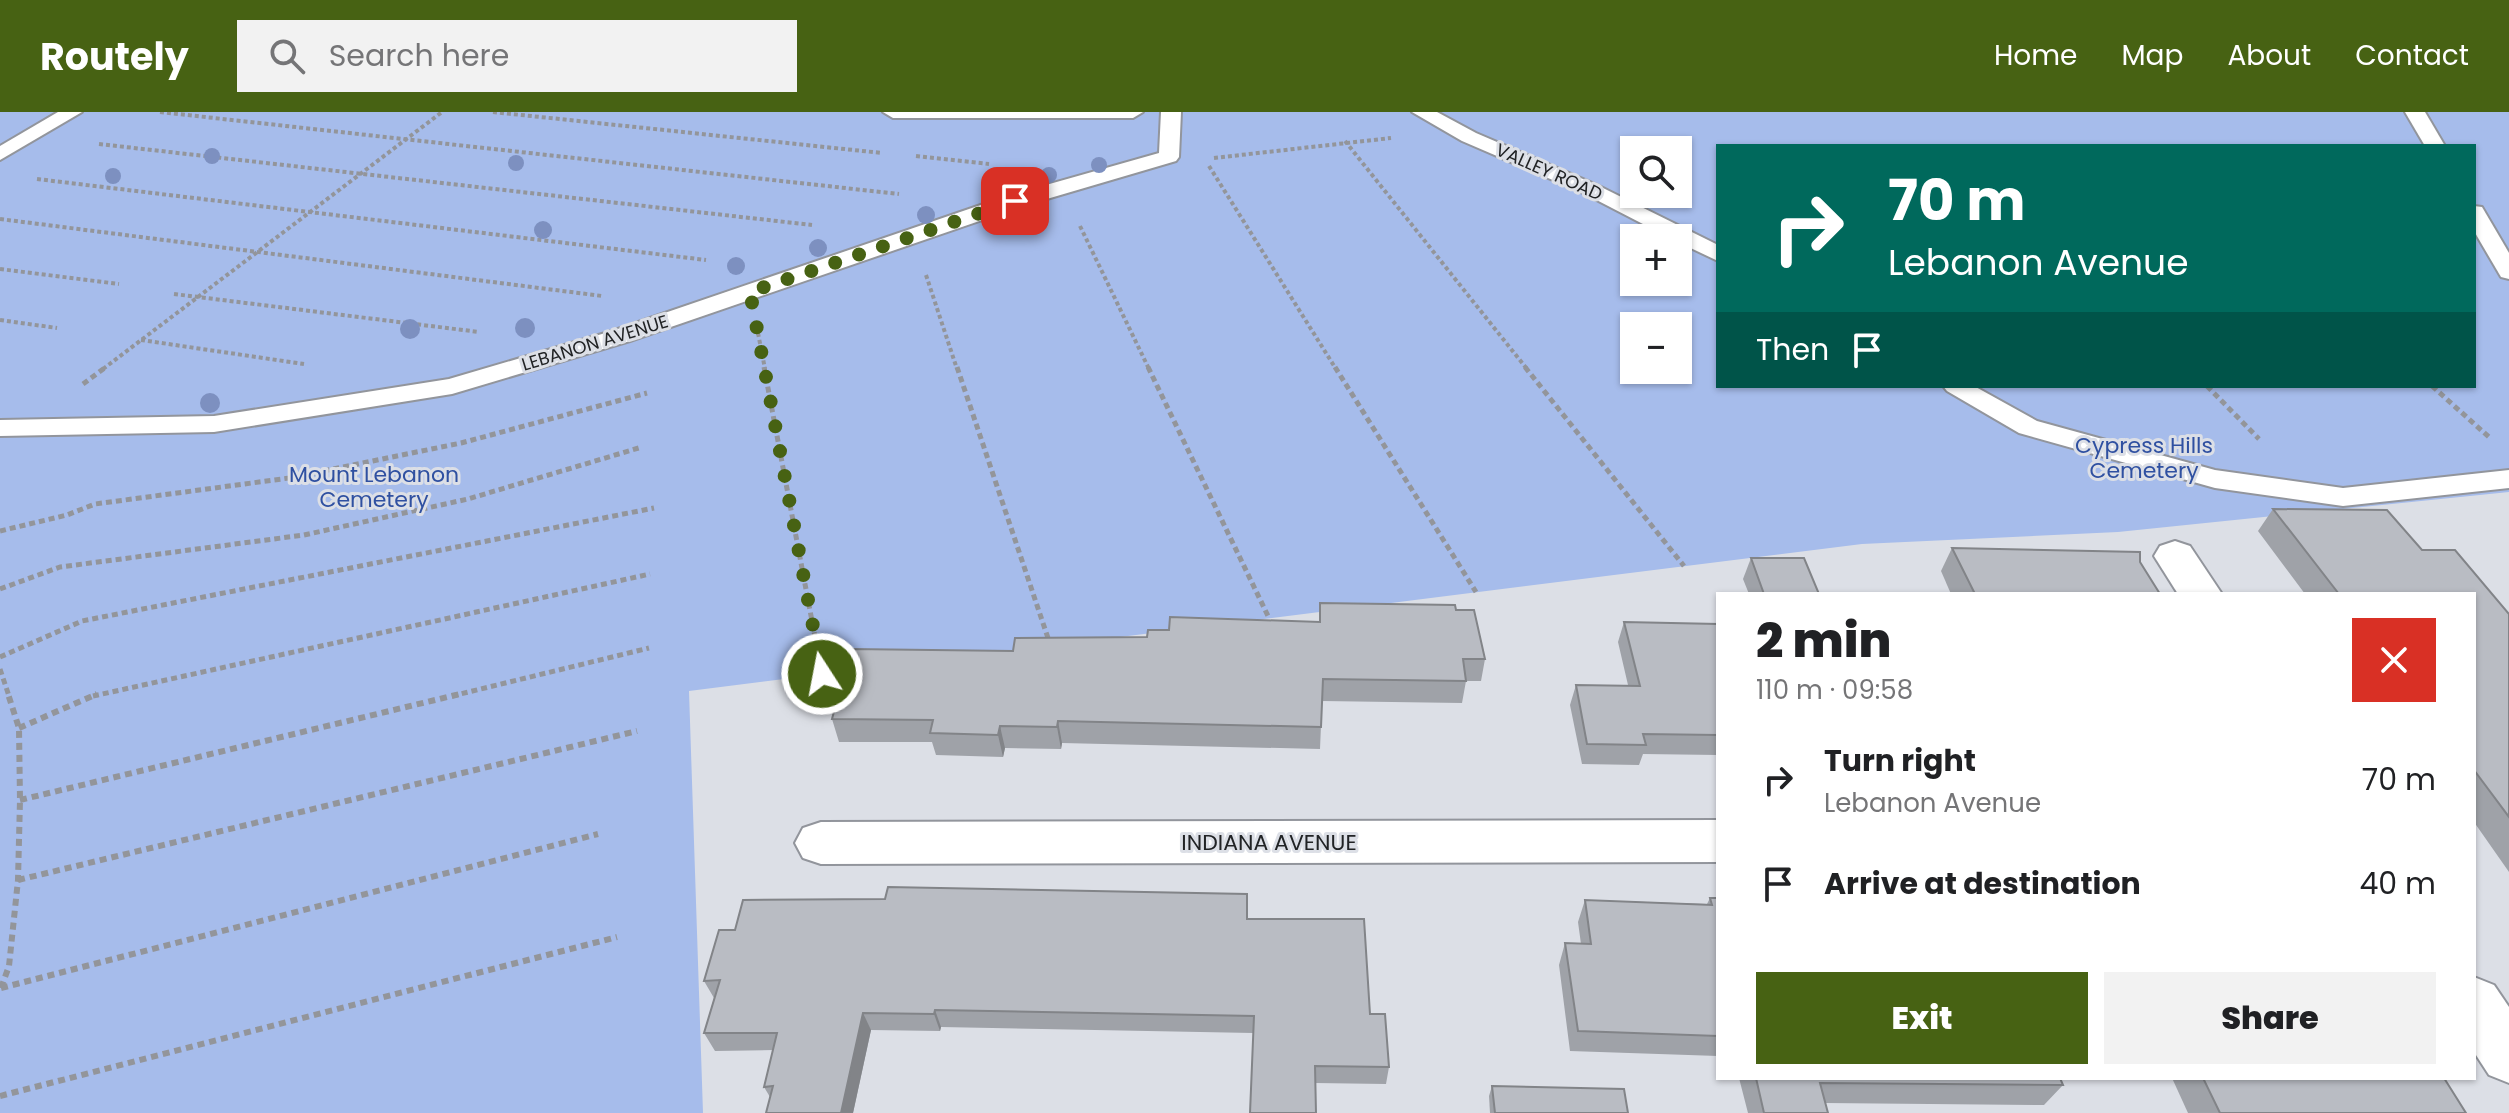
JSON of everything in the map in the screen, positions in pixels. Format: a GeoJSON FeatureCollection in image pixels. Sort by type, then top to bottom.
{"type":"FeatureCollection","features":[{"type":"Feature","properties":{"kind":"street"},"geometry":{"type":"LineString","coordinates":[[2175,556],[2199,592]]}},
{"type":"Feature","properties":{"kind":"street","name":"INDIANA AVENUE"},"geometry":{"type":"LineString","coordinates":[[821,843],[1716,841]]}},
{"type":"Feature","properties":{"kind":"street"},"geometry":{"type":"LineString","coordinates":[[2476,1006],[2509,1056]]}},
{"type":"Feature","properties":{"kind":"lane"},"geometry":{"type":"LineString","coordinates":[[0,154],[72,112]]}},
{"type":"Feature","properties":{"kind":"lane"},"geometry":{"type":"LineString","coordinates":[[893,112],[1133,112]]}},
{"type":"Feature","properties":{"kind":"lane","name":"LEBANON AVENUE"},"geometry":{"type":"LineString","coordinates":[[0,428],[214,424],[452,386],[621,336],[913,236],[1169,157],[1171,112]]}},
{"type":"Feature","properties":{"kind":"lane","name":"VALLEY ROAD"},"geometry":{"type":"LineString","coordinates":[[1422,112],[1469,137],[1590,189],[1716,253]]}},
{"type":"Feature","properties":{"kind":"lane"},"geometry":{"type":"LineString","coordinates":[[2415,112],[2434,144]]}},
{"type":"Feature","properties":{"kind":"lane"},"geometry":{"type":"LineString","coordinates":[[2476,215],[2509,272]]}},
{"type":"Feature","properties":{"kind":"lane"},"geometry":{"type":"LineString","coordinates":[[1960,388],[2028,427],[2215,479],[2343,497],[2509,479]]}},
{"type":"Feature","properties":{"kind":"path"},"geometry":{"type":"LineString","coordinates":[[160,112],[909,195]]}},
{"type":"Feature","properties":{"kind":"path"},"geometry":{"type":"LineString","coordinates":[[25,428],[442,112]]}},
{"type":"Feature","properties":{"kind":"path"},"geometry":{"type":"LineString","coordinates":[[493,112],[885,153]]}},
{"type":"Feature","properties":{"kind":"path"},"geometry":{"type":"LineString","coordinates":[[30,136],[818,226]]}},
{"type":"Feature","properties":{"kind":"path"},"geometry":{"type":"LineString","coordinates":[[1397,138],[1345,141],[1205,159],[1476,592]]}},
{"type":"Feature","properties":{"kind":"path"},"geometry":{"type":"LineString","coordinates":[[1345,141],[1684,566]]}},
{"type":"Feature","properties":{"kind":"path"},"geometry":{"type":"LineString","coordinates":[[916,156],[995,164]]}},
{"type":"Feature","properties":{"kind":"path"},"geometry":{"type":"LineString","coordinates":[[31,178],[714,261]]}},
{"type":"Feature","properties":{"kind":"path"},"geometry":{"type":"LineString","coordinates":[[1061,188],[1269,618]]}},
{"type":"Feature","properties":{"kind":"path"},"geometry":{"type":"LineString","coordinates":[[0,219],[606,296]]}},
{"type":"Feature","properties":{"kind":"path"},"geometry":{"type":"LineString","coordinates":[[913,236],[1050,646]]}},
{"type":"Feature","properties":{"kind":"path"},"geometry":{"type":"LineString","coordinates":[[0,269],[119,284]]}},
{"type":"Feature","properties":{"kind":"path"},"geometry":{"type":"LineString","coordinates":[[750,292],[822,674]]}},
{"type":"Feature","properties":{"kind":"path"},"geometry":{"type":"LineString","coordinates":[[174,294],[480,332]]}},
{"type":"Feature","properties":{"kind":"path"},"geometry":{"type":"LineString","coordinates":[[0,320],[57,328]]}},
{"type":"Feature","properties":{"kind":"path"},"geometry":{"type":"LineString","coordinates":[[141,340],[312,365]]}},
{"type":"Feature","properties":{"kind":"path"},"geometry":{"type":"LineString","coordinates":[[2434,388],[2498,445]]}},
{"type":"Feature","properties":{"kind":"path"},"geometry":{"type":"LineString","coordinates":[[0,531],[67,515],[95,504],[289,478],[461,443],[647,393]]}},
{"type":"Feature","properties":{"kind":"path"},"geometry":{"type":"LineString","coordinates":[[0,589],[60,567],[304,535],[550,477],[642,447]]}},
{"type":"Feature","properties":{"kind":"path"},"geometry":{"type":"LineString","coordinates":[[0,657],[82,621],[654,508]]}},
{"type":"Feature","properties":{"kind":"path"},"geometry":{"type":"LineString","coordinates":[[19,728],[101,692],[650,574]]}},
{"type":"Feature","properties":{"kind":"path"},"geometry":{"type":"LineString","coordinates":[[20,800],[649,648]]}},
{"type":"Feature","properties":{"kind":"path"},"geometry":{"type":"LineString","coordinates":[[0,669],[19,728],[20,800],[18,880],[9,966],[0,989]]}},
{"type":"Feature","properties":{"kind":"path"},"geometry":{"type":"LineString","coordinates":[[18,880],[637,731]]}},
{"type":"Feature","properties":{"kind":"path"},"geometry":{"type":"LineString","coordinates":[[0,989],[598,834]]}},
{"type":"Feature","properties":{"kind":"path"},"geometry":{"type":"LineString","coordinates":[[0,1096],[617,937]]}},
{"type":"Feature","properties":{"kind":"green space","name":"Mount Lebanon Cemetery"},"geometry":{"type":"Polygon","coordinates":[[[0,112],[2509,112],[2509,492],[2118,532],[1862,544],[689,691],[703,1113],[0,1113],[0,112]]]}},
{"type":"Feature","properties":{"kind":"building"},"geometry":{"type":"Polygon","coordinates":[[[2273,509],[2387,510],[2422,550],[2455,550],[2509,614],[2509,817],[2476,773],[2476,592],[2337,592],[2273,509]]]}},
{"type":"Feature","properties":{"kind":"building"},"geometry":{"type":"Polygon","coordinates":[[[1952,548],[2140,552],[2140,562],[2159,592],[1974,592],[1952,548]]]}},
{"type":"Feature","properties":{"kind":"building"},"geometry":{"type":"Polygon","coordinates":[[[1751,558],[1804,558],[1818,592],[1763,592],[1751,558]]]}},
{"type":"Feature","properties":{"kind":"building"},"geometry":{"type":"Polygon","coordinates":[[[1320,603],[1455,605],[1456,610],[1474,610],[1485,659],[1463,659],[1466,681],[1323,679],[1321,727],[1058,721],[1057,727],[1000,726],[998,735],[930,733],[933,720],[832,719],[851,649],[1013,651],[1015,638],[1147,637],[1148,630],[1169,630],[1170,617],[1320,622],[1320,603]]]}},
{"type":"Feature","properties":{"kind":"building"},"geometry":{"type":"Polygon","coordinates":[[[1624,622],[1716,624],[1716,735],[1643,734],[1646,745],[1587,744],[1576,685],[1640,686],[1624,622]]]}},
{"type":"Feature","properties":{"kind":"building"},"geometry":{"type":"Polygon","coordinates":[[[888,887],[1247,894],[1247,919],[1364,919],[1370,1014],[1385,1014],[1389,1067],[1315,1066],[1316,1113],[1250,1113],[1254,1016],[935,1010],[934,1014],[863,1013],[841,1113],[766,1113],[773,1086],[764,1087],[777,1033],[704,1033],[720,980],[704,981],[719,930],[735,930],[743,900],[885,899],[888,887]]]}},
{"type":"Feature","properties":{"kind":"building"},"geometry":{"type":"Polygon","coordinates":[[[1710,898],[1716,898],[1716,1036],[1578,1031],[1565,943],[1591,944],[1585,900],[1712,905],[1710,898]]]}},
{"type":"Feature","properties":{"kind":"building"},"geometry":{"type":"Polygon","coordinates":[[[1756,1080],[2061,1080],[2063,1085],[1820,1083],[1828,1113],[1764,1113],[1756,1080]]]}},
{"type":"Feature","properties":{"kind":"building"},"geometry":{"type":"Polygon","coordinates":[[[2204,1080],[2445,1080],[2466,1113],[2220,1113],[2204,1080]]]}},
{"type":"Feature","properties":{"kind":"building"},"geometry":{"type":"Polygon","coordinates":[[[1492,1086],[1624,1089],[1628,1113],[1495,1113],[1492,1086]]]}},
{"type":"Feature","properties":{"kind":"route"},"geometry":{"type":"LineString","coordinates":[[822,674],[750,292],[1015,201]]}},
{"type":"Feature","properties":{"kind":"park label","name":"Cypress Hills Cemetery"},"geometry":{"type":"Point","coordinates":[2144,458]}}]}
